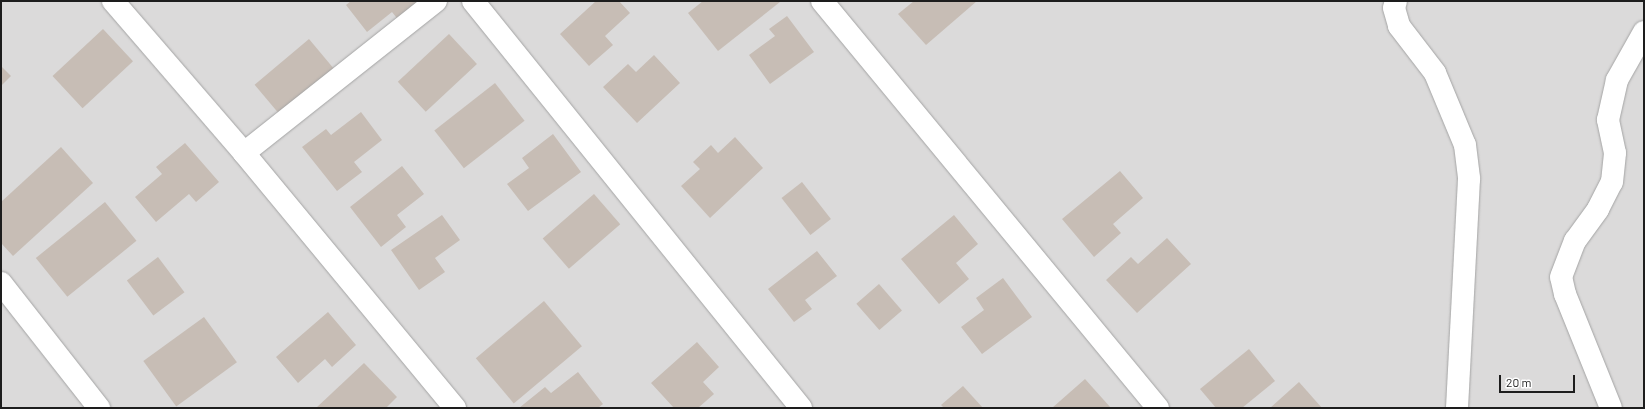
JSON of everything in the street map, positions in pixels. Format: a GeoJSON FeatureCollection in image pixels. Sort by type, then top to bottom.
{"type":"FeatureCollection","features":[{"type":"Feature","properties":{"kind":"street"},"geometry":{"type":"LineString","coordinates":[[113,1],[244,152],[455,408]]}},
{"type":"Feature","properties":{"kind":"street"},"geometry":{"type":"LineString","coordinates":[[244,152],[436,1]]}},
{"type":"Feature","properties":{"kind":"street"},"geometry":{"type":"LineString","coordinates":[[473,1],[801,408]]}},
{"type":"Feature","properties":{"kind":"street"},"geometry":{"type":"LineString","coordinates":[[822,1],[1158,408]]}},
{"type":"Feature","properties":{"kind":"street"},"geometry":{"type":"LineString","coordinates":[[1396,1],[1394,8],[1399,26],[1435,73],[1465,145],[1469,179],[1456,408]]}},
{"type":"Feature","properties":{"kind":"street"},"geometry":{"type":"LineString","coordinates":[[1611,408],[1565,294],[1561,277],[1575,240],[1598,209],[1612,182],[1615,152],[1608,120],[1617,80],[1644,32]]}},
{"type":"Feature","properties":{"kind":"street"},"geometry":{"type":"LineString","coordinates":[[1,283],[99,408]]}},
{"type":"Feature","properties":{"kind":"shaded area"},"geometry":{"type":"Polygon","coordinates":[[[1,1],[1644,1],[1644,408],[1,408],[1,1]]]}},
{"type":"Feature","properties":{"kind":"building"},"geometry":{"type":"Polygon","coordinates":[[[351,1],[426,1],[400,22],[392,12],[367,32],[346,5],[351,1]]]}},
{"type":"Feature","properties":{"kind":"building"},"geometry":{"type":"Polygon","coordinates":[[[596,1],[619,1],[630,13],[605,36],[613,45],[589,66],[560,34],[596,1]]]}},
{"type":"Feature","properties":{"kind":"building"},"geometry":{"type":"Polygon","coordinates":[[[703,1],[780,2],[718,51],[688,13],[703,1]]]}},
{"type":"Feature","properties":{"kind":"building"},"geometry":{"type":"Polygon","coordinates":[[[914,1],[977,1],[926,45],[898,14],[914,1]]]}},
{"type":"Feature","properties":{"kind":"building"},"geometry":{"type":"Polygon","coordinates":[[[787,16],[814,52],[770,84],[749,55],[775,36],[769,29],[787,16]]]}},
{"type":"Feature","properties":{"kind":"building"},"geometry":{"type":"Polygon","coordinates":[[[103,29],[133,61],[83,108],[53,76],[103,29]]]}},
{"type":"Feature","properties":{"kind":"building"},"geometry":{"type":"Polygon","coordinates":[[[449,34],[477,64],[426,112],[398,82],[449,34]]]}},
{"type":"Feature","properties":{"kind":"building"},"geometry":{"type":"Polygon","coordinates":[[[309,39],[335,70],[280,115],[255,85],[309,39]]]}},
{"type":"Feature","properties":{"kind":"building"},"geometry":{"type":"Polygon","coordinates":[[[654,55],[680,83],[637,123],[603,87],[628,64],[636,72],[654,55]]]}},
{"type":"Feature","properties":{"kind":"building"},"geometry":{"type":"Polygon","coordinates":[[[1,66],[11,76],[1,86],[1,66]]]}},
{"type":"Feature","properties":{"kind":"building"},"geometry":{"type":"Polygon","coordinates":[[[495,83],[525,121],[464,168],[434,130],[495,83]]]}},
{"type":"Feature","properties":{"kind":"building"},"geometry":{"type":"Polygon","coordinates":[[[361,112],[382,140],[354,162],[362,172],[337,191],[302,147],[326,129],[331,135],[361,112]]]}},
{"type":"Feature","properties":{"kind":"building"},"geometry":{"type":"Polygon","coordinates":[[[553,134],[581,172],[528,211],[507,184],[529,168],[522,158],[553,134]]]}},
{"type":"Feature","properties":{"kind":"building"},"geometry":{"type":"Polygon","coordinates":[[[735,137],[763,168],[710,218],[681,186],[700,169],[693,162],[711,145],[718,153],[735,137]]]}},
{"type":"Feature","properties":{"kind":"building"},"geometry":{"type":"Polygon","coordinates":[[[185,143],[219,182],[196,202],[189,194],[156,222],[135,197],[162,174],[156,167],[185,143]]]}},
{"type":"Feature","properties":{"kind":"building"},"geometry":{"type":"Polygon","coordinates":[[[61,147],[93,183],[13,256],[1,243],[1,202],[61,147]]]}},
{"type":"Feature","properties":{"kind":"building"},"geometry":{"type":"Polygon","coordinates":[[[402,166],[424,194],[397,215],[406,227],[381,247],[350,207],[402,166]]]}},
{"type":"Feature","properties":{"kind":"building"},"geometry":{"type":"Polygon","coordinates":[[[1120,171],[1143,198],[1113,224],[1121,233],[1094,257],[1062,219],[1120,171]]]}},
{"type":"Feature","properties":{"kind":"building"},"geometry":{"type":"Polygon","coordinates":[[[802,182],[831,219],[810,235],[782,198],[802,182]]]}},
{"type":"Feature","properties":{"kind":"building"},"geometry":{"type":"Polygon","coordinates":[[[594,194],[620,224],[569,269],[543,239],[594,194]]]}},
{"type":"Feature","properties":{"kind":"building"},"geometry":{"type":"Polygon","coordinates":[[[105,202],[136,241],[67,297],[36,258],[105,202]]]}},
{"type":"Feature","properties":{"kind":"building"},"geometry":{"type":"Polygon","coordinates":[[[442,215],[460,240],[435,258],[445,272],[419,290],[391,250],[442,215]]]}},
{"type":"Feature","properties":{"kind":"building"},"geometry":{"type":"Polygon","coordinates":[[[954,215],[978,244],[956,263],[969,279],[939,304],[901,259],[954,215]]]}},
{"type":"Feature","properties":{"kind":"building"},"geometry":{"type":"Polygon","coordinates":[[[1167,238],[1191,264],[1137,313],[1106,280],[1131,257],[1138,264],[1167,238]]]}},
{"type":"Feature","properties":{"kind":"building"},"geometry":{"type":"Polygon","coordinates":[[[817,251],[837,276],[805,300],[812,309],[794,322],[768,289],[817,251]]]}},
{"type":"Feature","properties":{"kind":"building"},"geometry":{"type":"Polygon","coordinates":[[[158,257],[184,292],[153,316],[127,280],[158,257]]]}},
{"type":"Feature","properties":{"kind":"building"},"geometry":{"type":"Polygon","coordinates":[[[1003,278],[1032,317],[982,354],[961,327],[984,310],[976,298],[1003,278]]]}},
{"type":"Feature","properties":{"kind":"building"},"geometry":{"type":"Polygon","coordinates":[[[879,284],[902,310],[879,330],[856,304],[879,284]]]}},
{"type":"Feature","properties":{"kind":"building"},"geometry":{"type":"Polygon","coordinates":[[[544,301],[582,346],[514,403],[476,358],[544,301]]]}},
{"type":"Feature","properties":{"kind":"building"},"geometry":{"type":"Polygon","coordinates":[[[328,312],[356,345],[332,367],[325,359],[298,383],[276,357],[328,312]]]}},
{"type":"Feature","properties":{"kind":"building"},"geometry":{"type":"Polygon","coordinates":[[[204,317],[237,362],[176,406],[143,361],[204,317]]]}},
{"type":"Feature","properties":{"kind":"building"},"geometry":{"type":"Polygon","coordinates":[[[697,342],[719,367],[703,382],[714,394],[698,408],[674,408],[651,383],[697,342]]]}},
{"type":"Feature","properties":{"kind":"building"},"geometry":{"type":"Polygon","coordinates":[[[1249,349],[1275,381],[1242,408],[1216,408],[1200,389],[1249,349]]]}},
{"type":"Feature","properties":{"kind":"building"},"geometry":{"type":"Polygon","coordinates":[[[364,363],[397,397],[386,408],[316,408],[364,363]]]}},
{"type":"Feature","properties":{"kind":"building"},"geometry":{"type":"Polygon","coordinates":[[[578,372],[603,404],[598,408],[519,408],[545,387],[551,393],[578,372]]]}},
{"type":"Feature","properties":{"kind":"building"},"geometry":{"type":"Polygon","coordinates":[[[1085,379],[1111,408],[1052,408],[1085,379]]]}},
{"type":"Feature","properties":{"kind":"building"},"geometry":{"type":"Polygon","coordinates":[[[1299,382],[1322,408],[1270,408],[1299,382]]]}},
{"type":"Feature","properties":{"kind":"building"},"geometry":{"type":"Polygon","coordinates":[[[963,386],[983,408],[944,408],[941,405],[963,386]]]}}]}
